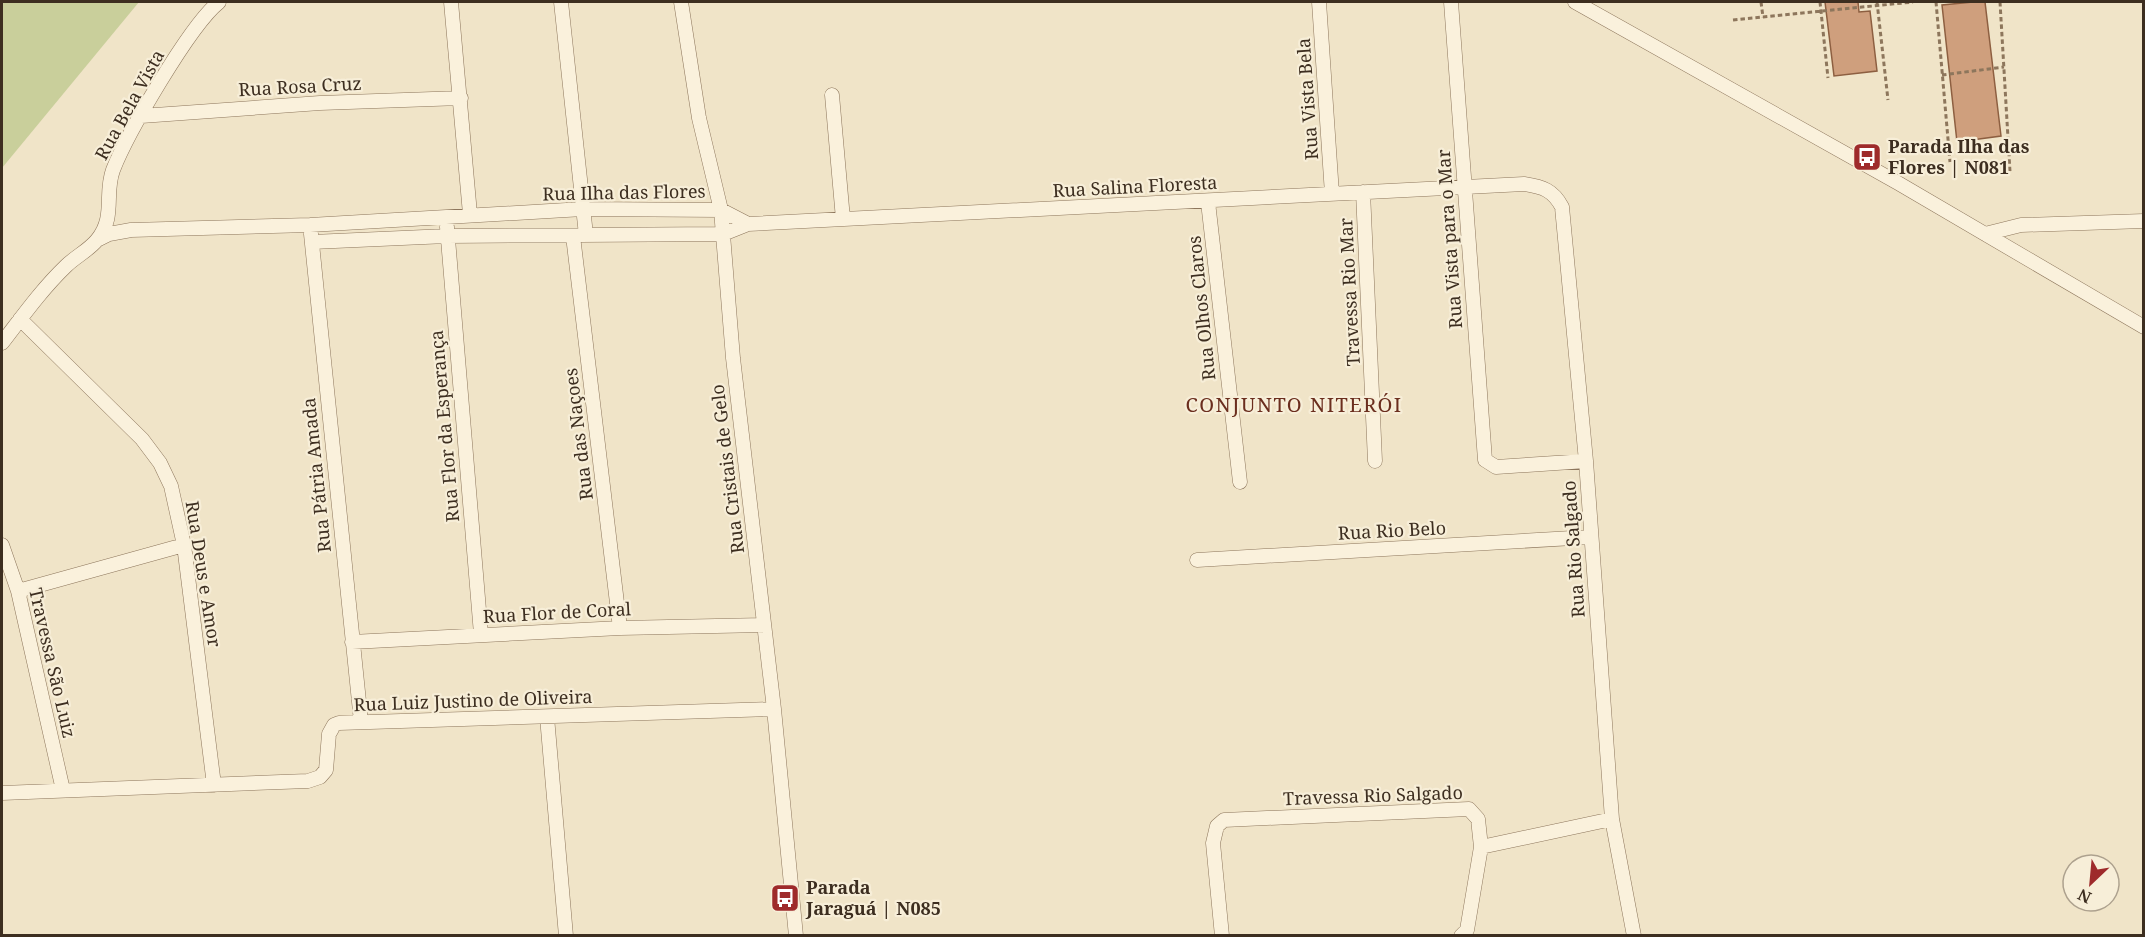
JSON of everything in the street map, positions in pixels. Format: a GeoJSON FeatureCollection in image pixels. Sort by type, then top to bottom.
{"type":"FeatureCollection","features":[{"type":"Feature","properties":{"kind":"street","name":"Rua Bela Vista"},"geometry":{"type":"LineString","coordinates":[[2,343],[66,267],[97,240],[109,217],[112,172],[141,116],[193,34],[219,2]]}},
{"type":"Feature","properties":{"kind":"street"},"geometry":{"type":"LineString","coordinates":[[451,2],[470,214]]}},
{"type":"Feature","properties":{"kind":"street","name":"Rua das Naçoes"},"geometry":{"type":"LineString","coordinates":[[561,2],[583,209],[579,236],[620,628]]}},
{"type":"Feature","properties":{"kind":"street","name":"Rua Cristais de Gelo"},"geometry":{"type":"LineString","coordinates":[[681,2],[699,118],[721,210],[733,358],[774,709],[796,936]]}},
{"type":"Feature","properties":{"kind":"street","name":"Rua Vista Bela"},"geometry":{"type":"LineString","coordinates":[[1319,2],[1332,194]]}},
{"type":"Feature","properties":{"kind":"street","name":"Rua Vista para o Mar"},"geometry":{"type":"LineString","coordinates":[[1451,2],[1485,460],[1496,467],[1586,461]]}},
{"type":"Feature","properties":{"kind":"street"},"geometry":{"type":"LineString","coordinates":[[1575,2],[1591,6],[2144,327]]}},
{"type":"Feature","properties":{"kind":"street"},"geometry":{"type":"LineString","coordinates":[[832,95],[843,219]]}},
{"type":"Feature","properties":{"kind":"street","name":"Rua Rosa Cruz"},"geometry":{"type":"LineString","coordinates":[[141,116],[320,103],[460,98]]}},
{"type":"Feature","properties":{"kind":"street","name":"Rua Salina Floresta"},"geometry":{"type":"LineString","coordinates":[[747,224],[1524,184]]}},
{"type":"Feature","properties":{"kind":"street","name":"Rua Rio Salgado"},"geometry":{"type":"LineString","coordinates":[[1524,184],[1549,190],[1555,194],[1562,207],[1586,461],[1612,819],[1634,936]]}},
{"type":"Feature","properties":{"kind":"street","name":"Travessa Rio Mar"},"geometry":{"type":"LineString","coordinates":[[1363,192],[1375,461]]}},
{"type":"Feature","properties":{"kind":"street","name":"Rua Olhos Claros"},"geometry":{"type":"LineString","coordinates":[[1208,202],[1240,482]]}},
{"type":"Feature","properties":{"kind":"street","name":"Rua Ilha das Flores"},"geometry":{"type":"LineString","coordinates":[[97,240],[109,234],[131,230],[310,225],[583,209],[721,210],[747,224]]}},
{"type":"Feature","properties":{"kind":"street","name":"Rua Flor da Esperança"},"geometry":{"type":"LineString","coordinates":[[446,216],[481,634]]}},
{"type":"Feature","properties":{"kind":"street"},"geometry":{"type":"LineString","coordinates":[[1985,234],[2021,225],[2144,221]]}},
{"type":"Feature","properties":{"kind":"street"},"geometry":{"type":"LineString","coordinates":[[312,242],[447,236],[723,234],[747,224]]}},
{"type":"Feature","properties":{"kind":"street","name":"Rua Pátria Amada"},"geometry":{"type":"LineString","coordinates":[[310,225],[361,721]]}},
{"type":"Feature","properties":{"kind":"street","name":"Rua Deus e Amor"},"geometry":{"type":"LineString","coordinates":[[20,319],[142,439],[160,463],[171,486],[184,545],[214,785]]}},
{"type":"Feature","properties":{"kind":"street","name":"Rua Rio Belo"},"geometry":{"type":"LineString","coordinates":[[1197,560],[1590,537]]}},
{"type":"Feature","properties":{"kind":"street","name":"Travessa São Luiz"},"geometry":{"type":"LineString","coordinates":[[2,545],[18,591],[63,790]]}},
{"type":"Feature","properties":{"kind":"street"},"geometry":{"type":"LineString","coordinates":[[18,591],[184,545]]}},
{"type":"Feature","properties":{"kind":"street","name":"Rua Flor de Coral"},"geometry":{"type":"LineString","coordinates":[[352,642],[620,628],[764,625]]}},
{"type":"Feature","properties":{"kind":"street","name":"Rua Luiz Justino de Oliveira"},"geometry":{"type":"LineString","coordinates":[[2,793],[293,783],[320,777],[329,764],[330,729],[339,723],[774,709]]}},
{"type":"Feature","properties":{"kind":"street"},"geometry":{"type":"LineString","coordinates":[[547,717],[566,936]]}},
{"type":"Feature","properties":{"kind":"street","name":"Travessa Rio Salgado"},"geometry":{"type":"LineString","coordinates":[[1222,936],[1213,843],[1216,826],[1224,820],[1468,809],[1478,819],[1481,847],[1467,930],[1461,936]]}},
{"type":"Feature","properties":{"kind":"street"},"geometry":{"type":"LineString","coordinates":[[1481,847],[1612,819]]}},
{"type":"Feature","properties":{"kind":"path"},"geometry":{"type":"LineString","coordinates":[[1761,2],[1763,17]]}},
{"type":"Feature","properties":{"kind":"path"},"geometry":{"type":"LineString","coordinates":[[1820,2],[1828,78]]}},
{"type":"Feature","properties":{"kind":"path"},"geometry":{"type":"LineString","coordinates":[[1877,2],[1888,100]]}},
{"type":"Feature","properties":{"kind":"path"},"geometry":{"type":"LineString","coordinates":[[1733,20],[1913,2]]}},
{"type":"Feature","properties":{"kind":"path"},"geometry":{"type":"LineString","coordinates":[[1935,2],[1950,162]]}},
{"type":"Feature","properties":{"kind":"path"},"geometry":{"type":"LineString","coordinates":[[2000,2],[2010,172]]}},
{"type":"Feature","properties":{"kind":"path"},"geometry":{"type":"LineString","coordinates":[[1942,75],[2004,67]]}},
{"type":"Feature","properties":{"kind":"green space"},"geometry":{"type":"Polygon","coordinates":[[[2,2],[139,2],[2,168],[2,2]]]}},
{"type":"Feature","properties":{"kind":"building"},"geometry":{"type":"Polygon","coordinates":[[[1825,2],[1858,2],[1859,12],[1870,11],[1877,71],[1834,76],[1825,2]]]}},
{"type":"Feature","properties":{"kind":"building"},"geometry":{"type":"Polygon","coordinates":[[[1985,2],[2001,136],[1957,142],[1942,5],[1985,2]]]}},
{"type":"Feature","properties":{"kind":"place","name":"Parada Ilha das Flores | N081"},"geometry":{"type":"Point","coordinates":[1867,157]}},
{"type":"Feature","properties":{"kind":"place","name":"Parada Jaraguá | N085"},"geometry":{"type":"Point","coordinates":[785,898]}},
{"type":"Feature","properties":{"kind":"district","name":"CONJUNTO NITERÓI"},"geometry":{"type":"Point","coordinates":[1294,405]}}]}
